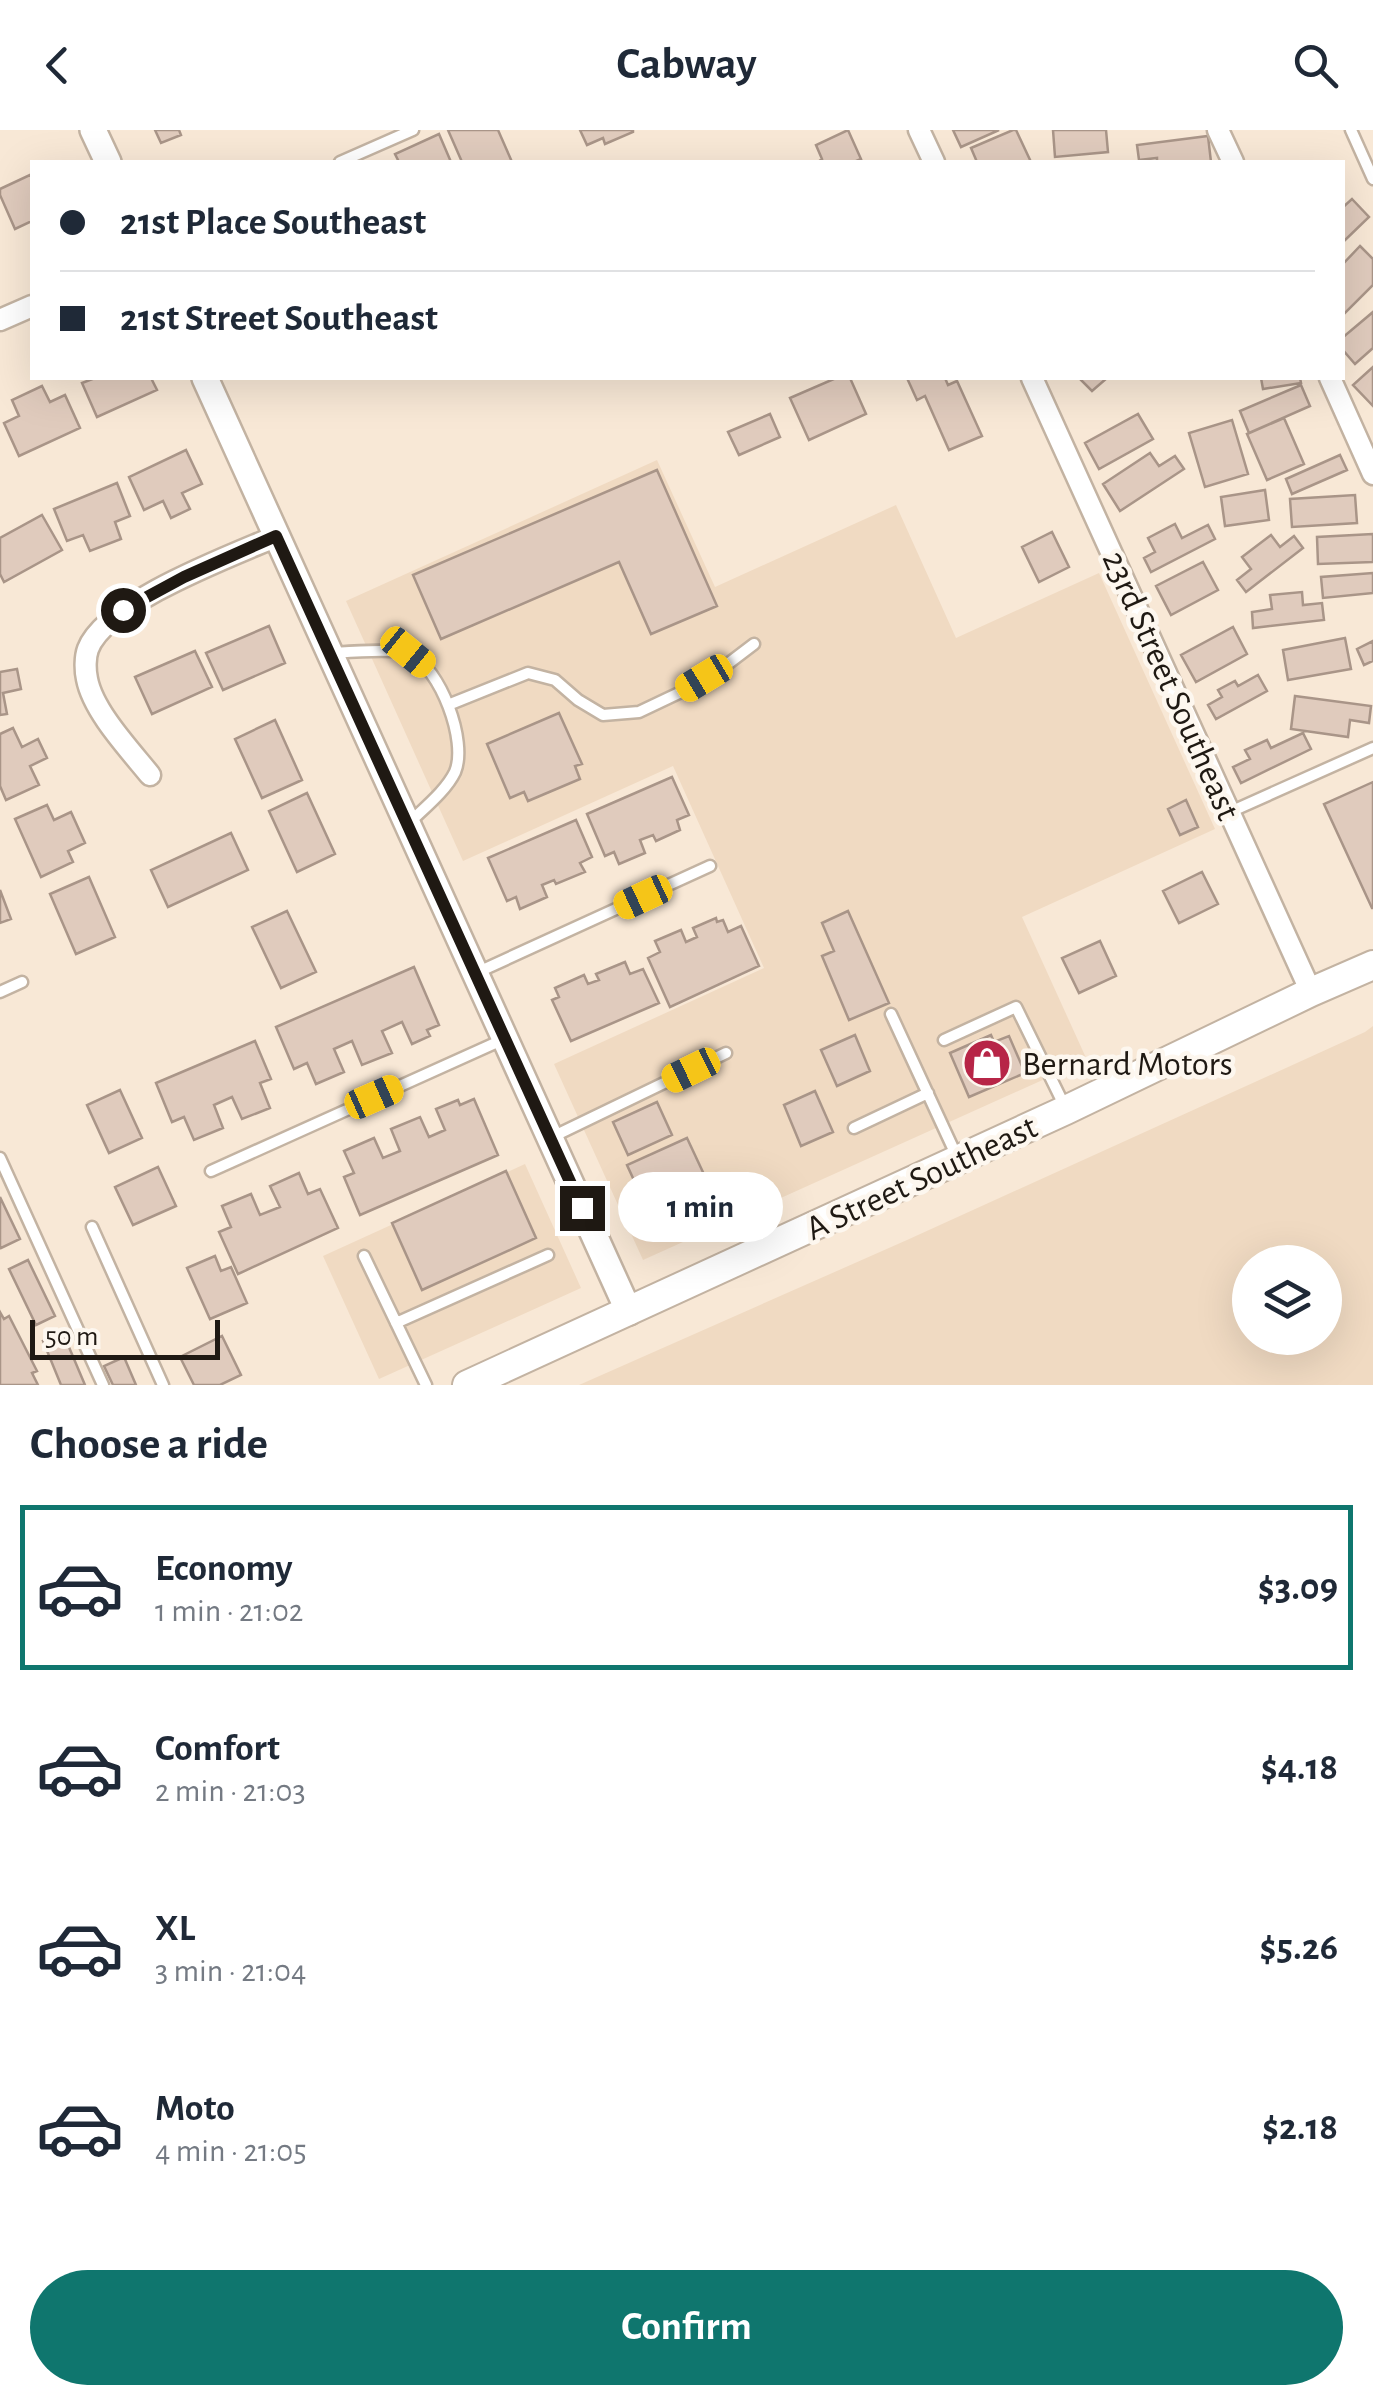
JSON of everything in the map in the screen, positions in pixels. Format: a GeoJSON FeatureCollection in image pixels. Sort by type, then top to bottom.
{"type":"FeatureCollection","features":[{"type":"Feature","properties":{"kind":"main road","name":"A Street Southeast"},"geometry":{"type":"LineString","coordinates":[[467,1385],[1373,965]]}},
{"type":"Feature","properties":{"kind":"street"},"geometry":{"type":"LineString","coordinates":[[93,130],[107,160]]}},
{"type":"Feature","properties":{"kind":"street"},"geometry":{"type":"LineString","coordinates":[[919,130],[933,160]]}},
{"type":"Feature","properties":{"kind":"street"},"geometry":{"type":"LineString","coordinates":[[1218,130],[1232,160]]}},
{"type":"Feature","properties":{"kind":"street"},"geometry":{"type":"LineString","coordinates":[[0,320],[30,307]]}},
{"type":"Feature","properties":{"kind":"street"},"geometry":{"type":"LineString","coordinates":[[206,380],[630,1312]]}},
{"type":"Feature","properties":{"kind":"street","name":"23rd Street Southeast"},"geometry":{"type":"LineString","coordinates":[[1033,380],[1311,992]]}},
{"type":"Feature","properties":{"kind":"street"},"geometry":{"type":"LineString","coordinates":[[1331,380],[1373,474]]}},
{"type":"Feature","properties":{"kind":"street"},"geometry":{"type":"LineString","coordinates":[[150,775],[98,706],[87,682],[88,647],[123,610],[276,536]]}},
{"type":"Feature","properties":{"kind":"lane"},"geometry":{"type":"LineString","coordinates":[[345,160],[413,130]]}},
{"type":"Feature","properties":{"kind":"lane"},"geometry":{"type":"LineString","coordinates":[[1352,130],[1373,180]]}},
{"type":"Feature","properties":{"kind":"lane"},"geometry":{"type":"LineString","coordinates":[[448,705],[528,673],[555,680],[603,716],[639,712],[680,693],[754,644]]}},
{"type":"Feature","properties":{"kind":"lane"},"geometry":{"type":"LineString","coordinates":[[330,653],[408,652],[432,671],[448,705],[457,740],[454,774],[407,825]]}},
{"type":"Feature","properties":{"kind":"lane"},"geometry":{"type":"LineString","coordinates":[[1230,812],[1373,748]]}},
{"type":"Feature","properties":{"kind":"lane"},"geometry":{"type":"LineString","coordinates":[[475,974],[710,866]]}},
{"type":"Feature","properties":{"kind":"lane"},"geometry":{"type":"LineString","coordinates":[[0,992],[22,982]]}},
{"type":"Feature","properties":{"kind":"lane"},"geometry":{"type":"LineString","coordinates":[[944,1040],[1016,1007],[1066,1110]]}},
{"type":"Feature","properties":{"kind":"lane"},"geometry":{"type":"LineString","coordinates":[[891,1014],[958,1160]]}},
{"type":"Feature","properties":{"kind":"lane"},"geometry":{"type":"LineString","coordinates":[[211,1171],[504,1038]]}},
{"type":"Feature","properties":{"kind":"lane"},"geometry":{"type":"LineString","coordinates":[[550,1139],[726,1053]]}},
{"type":"Feature","properties":{"kind":"lane"},"geometry":{"type":"LineString","coordinates":[[854,1128],[928,1094]]}},
{"type":"Feature","properties":{"kind":"lane"},"geometry":{"type":"LineString","coordinates":[[0,1158],[103,1385]]}},
{"type":"Feature","properties":{"kind":"lane"},"geometry":{"type":"LineString","coordinates":[[92,1227],[163,1385]]}},
{"type":"Feature","properties":{"kind":"lane"},"geometry":{"type":"LineString","coordinates":[[396,1323],[548,1255]]}},
{"type":"Feature","properties":{"kind":"lane"},"geometry":{"type":"LineString","coordinates":[[364,1256],[426,1385]]}},
{"type":"Feature","properties":{"kind":"shaded area"},"geometry":{"type":"Polygon","coordinates":[[[657,460],[715,587],[896,505],[956,638],[1099,573],[1215,829],[1022,917],[1087,1060],[643,1260],[554,1064],[764,968],[673,766],[463,861],[346,601],[657,460]]]}},
{"type":"Feature","properties":{"kind":"shaded area"},"geometry":{"type":"Polygon","coordinates":[[[1373,1026],[1373,1385],[579,1385],[907,1240],[1373,1026]]]}},
{"type":"Feature","properties":{"kind":"shaded area"},"geometry":{"type":"Polygon","coordinates":[[[525,1164],[581,1288],[379,1379],[323,1256],[525,1164]]]}},
{"type":"Feature","properties":{"kind":"building"},"geometry":{"type":"Polygon","coordinates":[[[155,130],[179,130],[181,135],[161,143],[155,130]]]}},
{"type":"Feature","properties":{"kind":"building"},"geometry":{"type":"Polygon","coordinates":[[[448,130],[498,130],[511,160],[461,160],[448,130]]]}},
{"type":"Feature","properties":{"kind":"building"},"geometry":{"type":"Polygon","coordinates":[[[580,130],[633,132],[605,144],[603,138],[587,145],[580,130]]]}},
{"type":"Feature","properties":{"kind":"building"},"geometry":{"type":"Polygon","coordinates":[[[848,130],[861,159],[821,160],[816,145],[848,130]]]}},
{"type":"Feature","properties":{"kind":"building"},"geometry":{"type":"Polygon","coordinates":[[[953,130],[999,130],[961,147],[953,130]]]}},
{"type":"Feature","properties":{"kind":"building"},"geometry":{"type":"Polygon","coordinates":[[[1016,130],[1030,160],[976,160],[971,148],[1016,130]]]}},
{"type":"Feature","properties":{"kind":"building"},"geometry":{"type":"Polygon","coordinates":[[[1053,130],[1106,130],[1108,152],[1055,157],[1053,130]]]}},
{"type":"Feature","properties":{"kind":"building"},"geometry":{"type":"Polygon","coordinates":[[[439,134],[450,160],[398,160],[395,154],[439,134]]]}},
{"type":"Feature","properties":{"kind":"building"},"geometry":{"type":"Polygon","coordinates":[[[1208,136],[1211,160],[1139,160],[1137,145],[1208,136]]]}},
{"type":"Feature","properties":{"kind":"building"},"geometry":{"type":"Polygon","coordinates":[[[30,175],[30,222],[15,229],[0,189],[30,175]]]}},
{"type":"Feature","properties":{"kind":"building"},"geometry":{"type":"Polygon","coordinates":[[[1352,199],[1369,217],[1345,240],[1345,205],[1352,199]]]}},
{"type":"Feature","properties":{"kind":"building"},"geometry":{"type":"Polygon","coordinates":[[[1360,246],[1373,259],[1373,285],[1345,313],[1345,262],[1360,246]]]}},
{"type":"Feature","properties":{"kind":"building"},"geometry":{"type":"Polygon","coordinates":[[[1373,312],[1373,348],[1355,364],[1345,352],[1345,335],[1373,312]]]}},
{"type":"Feature","properties":{"kind":"building"},"geometry":{"type":"Polygon","coordinates":[[[1373,367],[1373,406],[1353,385],[1373,367]]]}},
{"type":"Feature","properties":{"kind":"building"},"geometry":{"type":"Polygon","coordinates":[[[152,380],[157,390],[97,417],[82,383],[152,380]]]}},
{"type":"Feature","properties":{"kind":"building"},"geometry":{"type":"Polygon","coordinates":[[[831,380],[851,380],[866,414],[809,440],[790,398],[831,380]]]}},
{"type":"Feature","properties":{"kind":"building"},"geometry":{"type":"Polygon","coordinates":[[[908,380],[946,380],[948,385],[957,381],[982,436],[949,450],[925,396],[917,400],[908,380]]]}},
{"type":"Feature","properties":{"kind":"building"},"geometry":{"type":"Polygon","coordinates":[[[1081,380],[1105,380],[1092,391],[1081,380]]]}},
{"type":"Feature","properties":{"kind":"building"},"geometry":{"type":"Polygon","coordinates":[[[1261,380],[1301,383],[1263,389],[1261,380]]]}},
{"type":"Feature","properties":{"kind":"building"},"geometry":{"type":"Polygon","coordinates":[[[1301,385],[1310,406],[1249,433],[1240,411],[1301,385]]]}},
{"type":"Feature","properties":{"kind":"building"},"geometry":{"type":"Polygon","coordinates":[[[42,386],[50,402],[65,395],[80,428],[19,456],[4,423],[19,416],[12,400],[42,386]]]}},
{"type":"Feature","properties":{"kind":"building"},"geometry":{"type":"Polygon","coordinates":[[[770,414],[780,437],[739,455],[728,432],[770,414]]]}},
{"type":"Feature","properties":{"kind":"building"},"geometry":{"type":"Polygon","coordinates":[[[1138,414],[1153,439],[1099,469],[1085,443],[1138,414]]]}},
{"type":"Feature","properties":{"kind":"building"},"geometry":{"type":"Polygon","coordinates":[[[1284,418],[1304,464],[1267,480],[1247,434],[1284,418]]]}},
{"type":"Feature","properties":{"kind":"building"},"geometry":{"type":"Polygon","coordinates":[[[1232,420],[1248,474],[1205,487],[1189,433],[1232,420]]]}},
{"type":"Feature","properties":{"kind":"building"},"geometry":{"type":"Polygon","coordinates":[[[186,450],[202,484],[182,493],[190,509],[171,518],[163,501],[144,510],[129,477],[186,450]]]}},
{"type":"Feature","properties":{"kind":"building"},"geometry":{"type":"Polygon","coordinates":[[[1150,453],[1159,466],[1175,456],[1184,469],[1120,511],[1103,484],[1150,453]]]}},
{"type":"Feature","properties":{"kind":"building"},"geometry":{"type":"Polygon","coordinates":[[[1340,455],[1347,470],[1292,494],[1286,479],[1340,455]]]}},
{"type":"Feature","properties":{"kind":"building"},"geometry":{"type":"Polygon","coordinates":[[[657,470],[717,606],[651,634],[619,562],[441,639],[413,575],[657,470]]]}},
{"type":"Feature","properties":{"kind":"building"},"geometry":{"type":"Polygon","coordinates":[[[117,483],[130,516],[115,522],[121,539],[90,551],[83,535],[67,541],[54,509],[117,483]]]}},
{"type":"Feature","properties":{"kind":"building"},"geometry":{"type":"Polygon","coordinates":[[[1265,490],[1269,520],[1225,526],[1221,497],[1265,490]]]}},
{"type":"Feature","properties":{"kind":"building"},"geometry":{"type":"Polygon","coordinates":[[[1355,495],[1357,523],[1292,527],[1290,499],[1355,495]]]}},
{"type":"Feature","properties":{"kind":"building"},"geometry":{"type":"Polygon","coordinates":[[[42,515],[62,550],[4,582],[0,574],[0,538],[42,515]]]}},
{"type":"Feature","properties":{"kind":"building"},"geometry":{"type":"Polygon","coordinates":[[[1175,524],[1182,538],[1208,525],[1215,539],[1151,572],[1144,558],[1155,552],[1148,538],[1175,524]]]}},
{"type":"Feature","properties":{"kind":"building"},"geometry":{"type":"Polygon","coordinates":[[[1052,532],[1069,567],[1039,582],[1022,547],[1052,532]]]}},
{"type":"Feature","properties":{"kind":"building"},"geometry":{"type":"Polygon","coordinates":[[[1373,534],[1373,562],[1318,564],[1317,537],[1373,534]]]}},
{"type":"Feature","properties":{"kind":"building"},"geometry":{"type":"Polygon","coordinates":[[[1271,535],[1280,547],[1294,536],[1303,548],[1246,592],[1237,580],[1251,569],[1242,557],[1271,535]]]}},
{"type":"Feature","properties":{"kind":"building"},"geometry":{"type":"Polygon","coordinates":[[[1203,562],[1218,590],[1171,615],[1156,586],[1203,562]]]}},
{"type":"Feature","properties":{"kind":"building"},"geometry":{"type":"Polygon","coordinates":[[[1373,573],[1373,593],[1323,598],[1321,577],[1373,573]]]}},
{"type":"Feature","properties":{"kind":"building"},"geometry":{"type":"Polygon","coordinates":[[[1302,592],[1303,605],[1322,603],[1324,620],[1253,628],[1252,612],[1272,609],[1270,595],[1302,592]]]}},
{"type":"Feature","properties":{"kind":"building"},"geometry":{"type":"Polygon","coordinates":[[[269,626],[285,663],[223,690],[206,653],[269,626]]]}},
{"type":"Feature","properties":{"kind":"building"},"geometry":{"type":"Polygon","coordinates":[[[1233,627],[1247,654],[1196,682],[1181,655],[1233,627]]]}},
{"type":"Feature","properties":{"kind":"building"},"geometry":{"type":"Polygon","coordinates":[[[1345,638],[1351,669],[1288,680],[1283,650],[1345,638]]]}},
{"type":"Feature","properties":{"kind":"building"},"geometry":{"type":"Polygon","coordinates":[[[1373,641],[1373,661],[1364,665],[1357,649],[1373,641]]]}},
{"type":"Feature","properties":{"kind":"building"},"geometry":{"type":"Polygon","coordinates":[[[195,651],[212,687],[152,714],[135,677],[195,651]]]}},
{"type":"Feature","properties":{"kind":"building"},"geometry":{"type":"Polygon","coordinates":[[[17,669],[21,689],[3,693],[7,714],[0,715],[0,672],[17,669]]]}},
{"type":"Feature","properties":{"kind":"building"},"geometry":{"type":"Polygon","coordinates":[[[1258,675],[1267,691],[1216,719],[1208,705],[1222,697],[1218,690],[1235,681],[1238,686],[1258,675]]]}},
{"type":"Feature","properties":{"kind":"building"},"geometry":{"type":"Polygon","coordinates":[[[1295,696],[1371,706],[1369,723],[1350,720],[1348,737],[1291,729],[1295,696]]]}},
{"type":"Feature","properties":{"kind":"building"},"geometry":{"type":"Polygon","coordinates":[[[559,713],[582,764],[575,766],[580,779],[528,801],[524,792],[510,798],[487,744],[559,713]]]}},
{"type":"Feature","properties":{"kind":"building"},"geometry":{"type":"Polygon","coordinates":[[[275,720],[302,780],[262,798],[235,739],[275,720]]]}},
{"type":"Feature","properties":{"kind":"building"},"geometry":{"type":"Polygon","coordinates":[[[13,728],[22,747],[38,739],[47,758],[30,766],[39,785],[6,800],[0,786],[0,734],[13,728]]]}},
{"type":"Feature","properties":{"kind":"building"},"geometry":{"type":"Polygon","coordinates":[[[1303,733],[1311,749],[1241,783],[1233,767],[1250,759],[1245,750],[1267,740],[1271,748],[1303,733]]]}},
{"type":"Feature","properties":{"kind":"building"},"geometry":{"type":"Polygon","coordinates":[[[672,777],[689,815],[677,820],[680,830],[656,841],[653,835],[640,840],[645,853],[619,864],[614,852],[605,856],[587,814],[672,777]]]}},
{"type":"Feature","properties":{"kind":"building"},"geometry":{"type":"Polygon","coordinates":[[[1373,782],[1373,908],[1372,908],[1324,804],[1373,782]]]}},
{"type":"Feature","properties":{"kind":"building"},"geometry":{"type":"Polygon","coordinates":[[[307,793],[335,854],[297,872],[269,811],[307,793]]]}},
{"type":"Feature","properties":{"kind":"building"},"geometry":{"type":"Polygon","coordinates":[[[1186,800],[1198,827],[1180,835],[1168,809],[1186,800]]]}},
{"type":"Feature","properties":{"kind":"building"},"geometry":{"type":"Polygon","coordinates":[[[47,805],[54,820],[71,812],[85,843],[68,851],[73,862],[41,877],[15,819],[47,805]]]}},
{"type":"Feature","properties":{"kind":"building"},"geometry":{"type":"Polygon","coordinates":[[[576,820],[592,857],[580,863],[585,872],[556,884],[554,880],[542,885],[547,897],[520,909],[516,897],[507,901],[488,858],[576,820]]]}},
{"type":"Feature","properties":{"kind":"building"},"geometry":{"type":"Polygon","coordinates":[[[231,833],[248,870],[168,907],[151,870],[231,833]]]}},
{"type":"Feature","properties":{"kind":"building"},"geometry":{"type":"Polygon","coordinates":[[[1202,872],[1218,904],[1179,923],[1163,891],[1202,872]]]}},
{"type":"Feature","properties":{"kind":"building"},"geometry":{"type":"Polygon","coordinates":[[[89,877],[115,937],[76,954],[50,894],[89,877]]]}},
{"type":"Feature","properties":{"kind":"building"},"geometry":{"type":"Polygon","coordinates":[[[0,890],[11,919],[0,923],[0,890]]]}},
{"type":"Feature","properties":{"kind":"building"},"geometry":{"type":"Polygon","coordinates":[[[287,911],[316,972],[281,988],[252,927],[287,911]]]}},
{"type":"Feature","properties":{"kind":"building"},"geometry":{"type":"Polygon","coordinates":[[[848,911],[889,1003],[849,1020],[822,956],[834,951],[822,923],[848,911]]]}},
{"type":"Feature","properties":{"kind":"building"},"geometry":{"type":"Polygon","coordinates":[[[716,918],[717,922],[723,920],[728,932],[741,926],[759,966],[670,1007],[648,958],[660,952],[655,941],[681,930],[686,942],[697,937],[693,928],[716,918]]]}},
{"type":"Feature","properties":{"kind":"building"},"geometry":{"type":"Polygon","coordinates":[[[1100,941],[1116,976],[1079,993],[1062,958],[1100,941]]]}},
{"type":"Feature","properties":{"kind":"building"},"geometry":{"type":"Polygon","coordinates":[[[625,962],[630,974],[643,969],[659,1003],[571,1041],[552,1000],[559,997],[555,988],[584,975],[588,984],[599,980],[596,974],[625,962]]]}},
{"type":"Feature","properties":{"kind":"building"},"geometry":{"type":"Polygon","coordinates":[[[414,967],[439,1025],[427,1030],[430,1036],[412,1044],[402,1022],[382,1031],[392,1053],[362,1065],[352,1041],[334,1049],[344,1072],[316,1084],[307,1063],[294,1069],[276,1027],[414,967]]]}},
{"type":"Feature","properties":{"kind":"building"},"geometry":{"type":"Polygon","coordinates":[[[855,1035],[870,1071],[837,1086],[821,1050],[855,1035]]]}},
{"type":"Feature","properties":{"kind":"building","name":"Bernard Motors"},"geometry":{"type":"Polygon","coordinates":[[[991,1035],[994,1042],[1009,1036],[1025,1073],[969,1097],[950,1053],[991,1035]]]}},
{"type":"Feature","properties":{"kind":"building"},"geometry":{"type":"Polygon","coordinates":[[[255,1041],[271,1079],[260,1083],[270,1108],[242,1119],[232,1097],[214,1105],[223,1128],[194,1140],[184,1117],[172,1122],[156,1083],[255,1041]]]}},
{"type":"Feature","properties":{"kind":"building"},"geometry":{"type":"Polygon","coordinates":[[[120,1090],[142,1138],[109,1153],[87,1105],[120,1090]]]}},
{"type":"Feature","properties":{"kind":"building"},"geometry":{"type":"Polygon","coordinates":[[[815,1091],[833,1132],[801,1146],[784,1105],[815,1091]]]}},
{"type":"Feature","properties":{"kind":"building"},"geometry":{"type":"Polygon","coordinates":[[[474,1099],[498,1155],[360,1215],[344,1177],[354,1173],[344,1151],[374,1138],[383,1158],[400,1151],[391,1129],[420,1117],[429,1137],[445,1130],[436,1109],[458,1100],[460,1105],[474,1099]]]}},
{"type":"Feature","properties":{"kind":"building"},"geometry":{"type":"Polygon","coordinates":[[[657,1102],[672,1135],[628,1155],[613,1122],[657,1102]]]}},
{"type":"Feature","properties":{"kind":"building"},"geometry":{"type":"Polygon","coordinates":[[[687,1138],[715,1198],[655,1226],[627,1165],[687,1138]]]}},
{"type":"Feature","properties":{"kind":"building"},"geometry":{"type":"Polygon","coordinates":[[[158,1167],[176,1206],[133,1225],[115,1187],[158,1167]]]}},
{"type":"Feature","properties":{"kind":"building"},"geometry":{"type":"Polygon","coordinates":[[[506,1171],[536,1238],[422,1290],[392,1223],[506,1171]]]}},
{"type":"Feature","properties":{"kind":"building"},"geometry":{"type":"Polygon","coordinates":[[[299,1173],[308,1194],[320,1189],[338,1228],[238,1274],[219,1232],[231,1227],[222,1206],[251,1194],[260,1215],[280,1207],[270,1186],[299,1173]]]}},
{"type":"Feature","properties":{"kind":"building"},"geometry":{"type":"Polygon","coordinates":[[[0,1197],[20,1239],[1,1248],[0,1246],[0,1197]]]}},
{"type":"Feature","properties":{"kind":"building"},"geometry":{"type":"Polygon","coordinates":[[[215,1256],[221,1271],[231,1267],[247,1303],[210,1319],[187,1268],[215,1256]]]}},
{"type":"Feature","properties":{"kind":"building"},"geometry":{"type":"Polygon","coordinates":[[[28,1260],[55,1316],[36,1325],[9,1269],[28,1260]]]}},
{"type":"Feature","properties":{"kind":"building"},"geometry":{"type":"Polygon","coordinates":[[[0,1312],[4,1319],[9,1316],[37,1371],[32,1373],[38,1385],[0,1385],[0,1312]]]}},
{"type":"Feature","properties":{"kind":"building"},"geometry":{"type":"Polygon","coordinates":[[[63,1333],[85,1385],[61,1385],[43,1341],[63,1333]]]}},
{"type":"Feature","properties":{"kind":"building"},"geometry":{"type":"Polygon","coordinates":[[[222,1336],[241,1375],[220,1385],[194,1385],[180,1357],[222,1336]]]}},
{"type":"Feature","properties":{"kind":"building"},"geometry":{"type":"Polygon","coordinates":[[[124,1357],[136,1385],[113,1385],[104,1366],[124,1357]]]}},
{"type":"Feature","properties":{"kind":"place","name":"Bernard Motors"},"geometry":{"type":"Point","coordinates":[987,1063]}},
{"type":"Feature","properties":{"kind":"route"},"geometry":{"type":"LineString","coordinates":[[123,610],[184,577],[276,536],[582,1208]]}}]}
